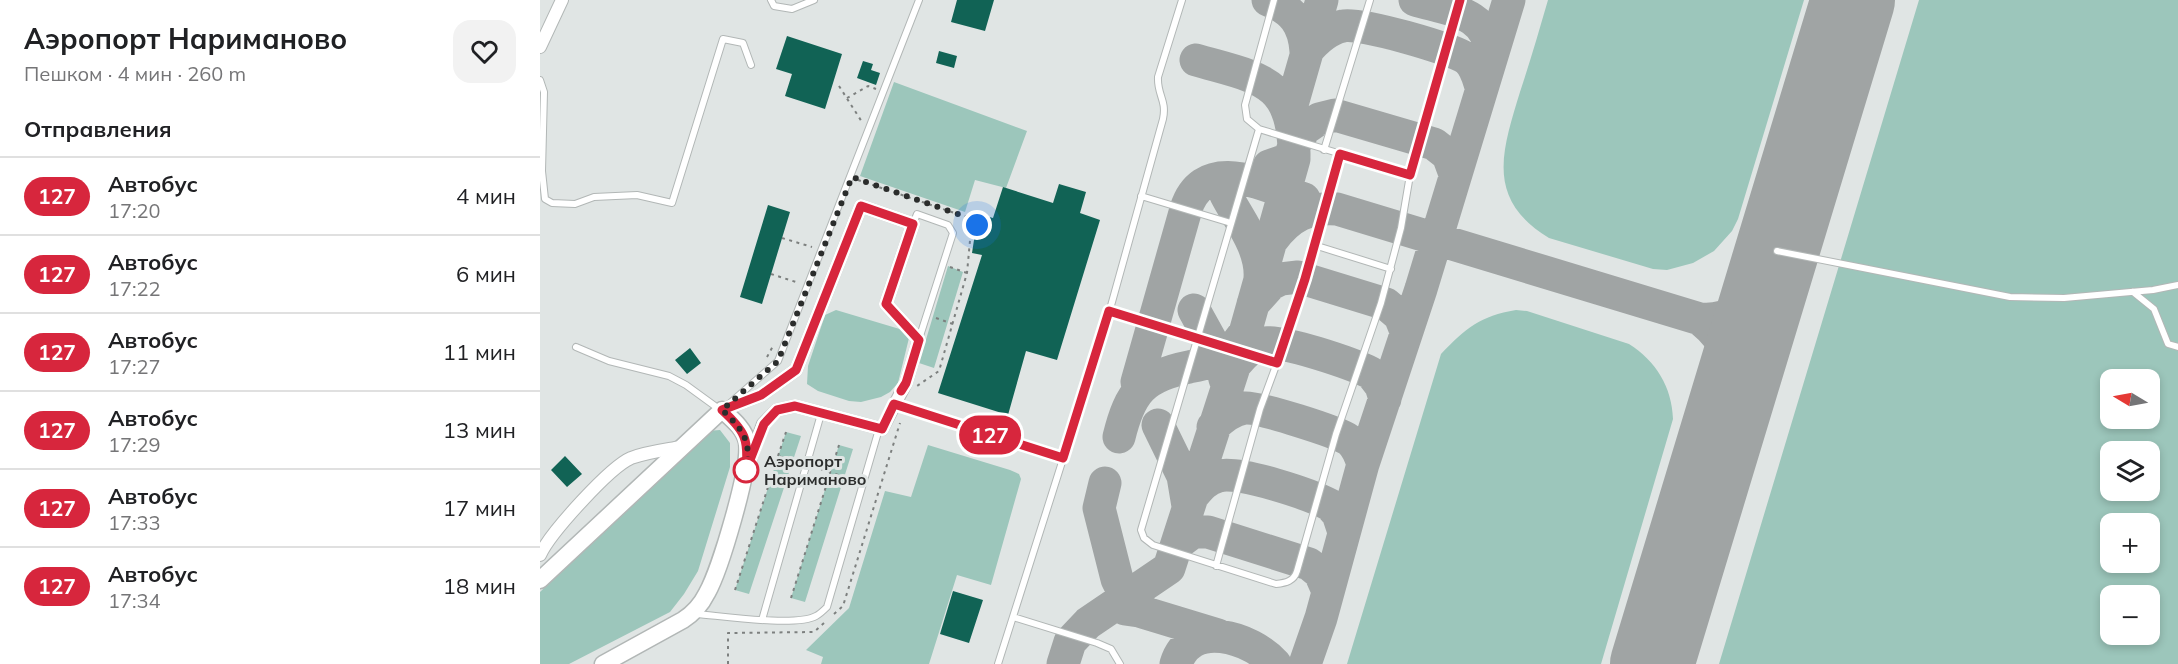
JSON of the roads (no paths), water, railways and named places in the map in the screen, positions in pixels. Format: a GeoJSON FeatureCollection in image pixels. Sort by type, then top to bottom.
{"type":"FeatureCollection","features":[{"type":"Feature","properties":{"kind":"main road"},"geometry":{"type":"LineString","coordinates":[[540,580],[722,410],[742,431],[748,454],[746,470],[713,583],[694,613],[603,664]]}},
{"type":"Feature","properties":{"kind":"street"},"geometry":{"type":"LineString","coordinates":[[540,47],[562,0]]}},
{"type":"Feature","properties":{"kind":"street"},"geometry":{"type":"LineString","coordinates":[[722,410],[761,395],[796,370],[861,206],[913,224],[886,304],[919,340],[906,383],[882,429],[795,406],[777,410],[764,424],[746,470]]}},
{"type":"Feature","properties":{"kind":"street"},"geometry":{"type":"LineString","coordinates":[[540,555],[553,532],[619,466],[642,455],[681,447]]}},
{"type":"Feature","properties":{"kind":"lane"},"geometry":{"type":"LineString","coordinates":[[771,0],[774,6],[792,9],[814,0]]}},
{"type":"Feature","properties":{"kind":"lane"},"geometry":{"type":"LineString","coordinates":[[576,346],[618,364],[669,376],[722,410],[778,361],[852,177],[919,0]]}},
{"type":"Feature","properties":{"kind":"lane"},"geometry":{"type":"LineString","coordinates":[[998,664],[1109,311],[1141,196],[1165,106],[1158,86],[1158,77],[1182,0]]}},
{"type":"Feature","properties":{"kind":"lane"},"geometry":{"type":"LineString","coordinates":[[1274,0],[1245,105],[1247,119],[1259,129],[1410,175]]}},
{"type":"Feature","properties":{"kind":"lane"},"geometry":{"type":"LineString","coordinates":[[1324,150],[1370,0]]}},
{"type":"Feature","properties":{"kind":"lane"},"geometry":{"type":"LineString","coordinates":[[1259,129],[1141,530],[1144,538],[1153,545],[1276,584],[1288,582],[1295,577],[1319,488],[1390,269],[1401,228],[1410,175],[1460,0]]}},
{"type":"Feature","properties":{"kind":"lane"},"geometry":{"type":"LineString","coordinates":[[540,80],[544,92],[545,199],[552,203],[575,204],[594,197],[638,195],[672,203],[723,39],[743,43],[751,65]]}},
{"type":"Feature","properties":{"kind":"lane"},"geometry":{"type":"LineString","coordinates":[[1215,566],[1260,409],[1277,363],[1340,154]]}},
{"type":"Feature","properties":{"kind":"lane"},"geometry":{"type":"LineString","coordinates":[[1141,196],[1231,224]]}},
{"type":"Feature","properties":{"kind":"lane"},"geometry":{"type":"LineString","coordinates":[[913,224],[917,214],[948,225],[953,233],[919,340]]}},
{"type":"Feature","properties":{"kind":"lane"},"geometry":{"type":"LineString","coordinates":[[1314,245],[1390,269]]}},
{"type":"Feature","properties":{"kind":"lane"},"geometry":{"type":"LineString","coordinates":[[1777,251],[2010,297],[2064,298],[2133,292],[2178,285]]}},
{"type":"Feature","properties":{"kind":"lane"},"geometry":{"type":"LineString","coordinates":[[2133,292],[2154,309],[2168,344],[2178,347]]}},
{"type":"Feature","properties":{"kind":"lane"},"geometry":{"type":"LineString","coordinates":[[1109,311],[1277,363]]}},
{"type":"Feature","properties":{"kind":"lane"},"geometry":{"type":"LineString","coordinates":[[894,404],[1063,458]]}},
{"type":"Feature","properties":{"kind":"lane"},"geometry":{"type":"LineString","coordinates":[[762,620],[821,414]]}},
{"type":"Feature","properties":{"kind":"lane"},"geometry":{"type":"LineString","coordinates":[[694,613],[762,620],[803,620],[816,617],[827,607],[880,428]]}},
{"type":"Feature","properties":{"kind":"lane"},"geometry":{"type":"LineString","coordinates":[[1013,617],[1104,646],[1114,652],[1120,664]]}},
{"type":"Feature","properties":{"kind":"place","name":"Аэропорт Нариманово"},"geometry":{"type":"Point","coordinates":[746,470]}}]}
